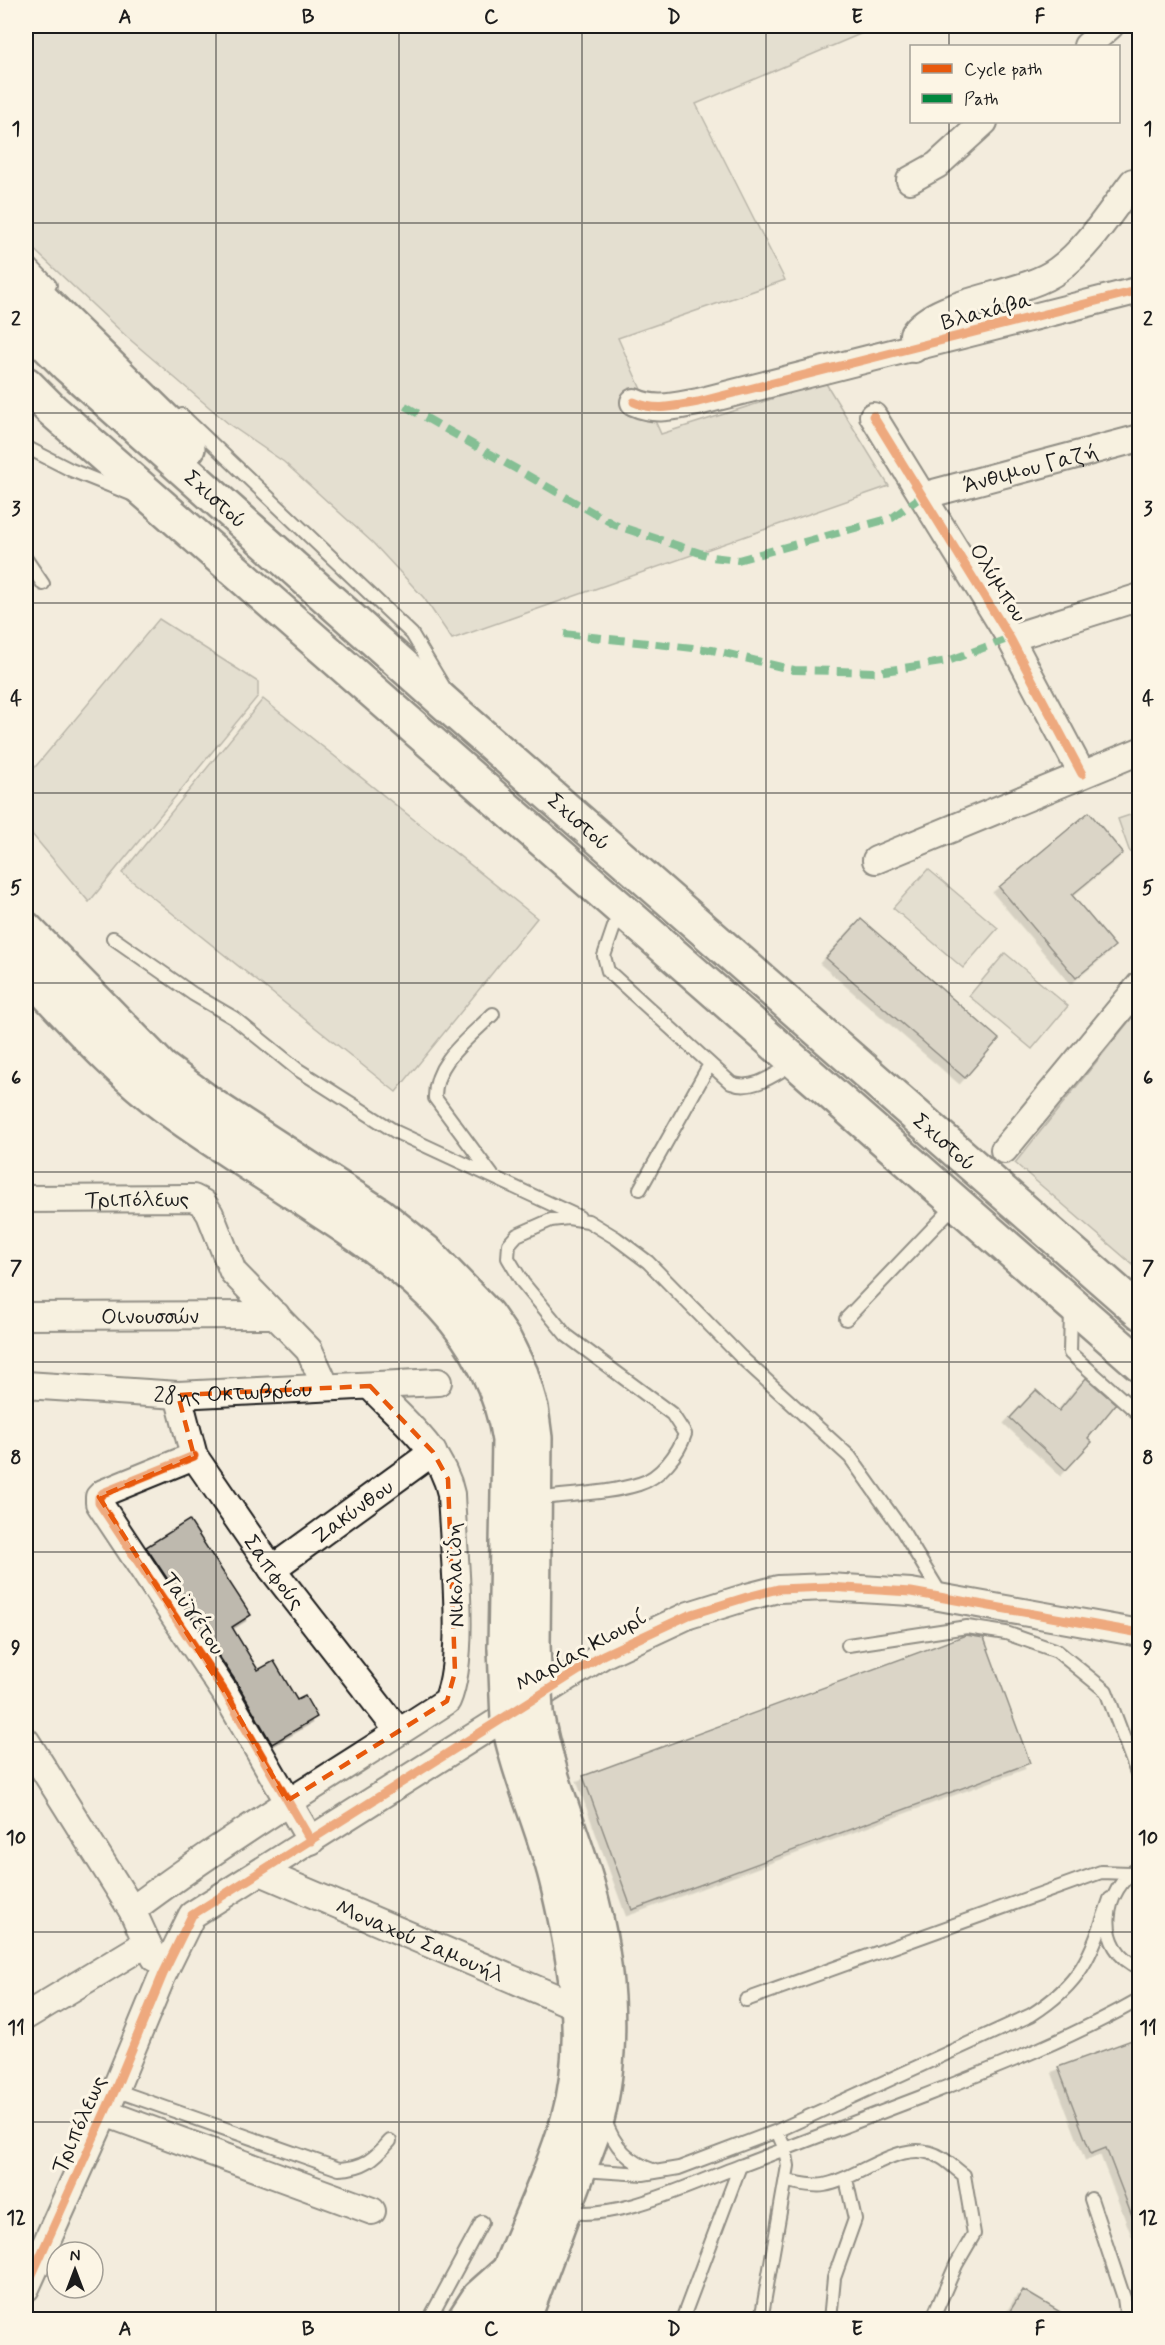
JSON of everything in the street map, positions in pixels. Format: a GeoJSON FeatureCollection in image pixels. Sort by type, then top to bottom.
{"type":"FeatureCollection","features":[{"type":"Feature","properties":{"kind":"main road"},"geometry":{"type":"LineString","coordinates":[[26,284],[179,434],[195,461],[206,488]]}},
{"type":"Feature","properties":{"kind":"main road","name":"Σχιστού"},"geometry":{"type":"LineString","coordinates":[[26,324],[69,366],[455,712],[1140,1312]]}},
{"type":"Feature","properties":{"kind":"main road","name":"Σχιστού"},"geometry":{"type":"LineString","coordinates":[[26,384],[39,404],[162,507],[1140,1364]]}},
{"type":"Feature","properties":{"kind":"main road"},"geometry":{"type":"LineString","coordinates":[[26,930],[162,1068],[213,1106],[403,1231],[487,1316],[505,1341],[517,1365],[531,1408],[535,1438],[535,1500],[519,1647]]}},
{"type":"Feature","properties":{"kind":"main road"},"geometry":{"type":"LineString","coordinates":[[26,970],[153,1097],[387,1255],[433,1294],[467,1335],[495,1384],[505,1413],[509,1440],[523,1781],[557,1882],[576,1974],[579,2059],[568,2120],[566,2165]]}},
{"type":"Feature","properties":{"kind":"main road"},"geometry":{"type":"LineString","coordinates":[[522,1717],[550,1773],[584,1873],[605,1974],[608,2029],[603,2097],[566,2165],[550,2204],[523,2319]]}},
{"type":"Feature","properties":{"kind":"main road"},"geometry":{"type":"LineString","coordinates":[[490,2319],[506,2273],[550,2204]]}},
{"type":"Feature","properties":{"kind":"main road"},"geometry":{"type":"LineString","coordinates":[[464,2319],[479,2297],[506,2273]]}},
{"type":"Feature","properties":{"kind":"street"},"geometry":{"type":"LineString","coordinates":[[1088,45],[1110,26]]}},
{"type":"Feature","properties":{"kind":"street"},"geometry":{"type":"LineString","coordinates":[[910,180],[937,165],[983,123]]}},
{"type":"Feature","properties":{"kind":"street"},"geometry":{"type":"LineString","coordinates":[[914,349],[913,334],[930,316],[1027,284],[1057,271],[1080,250],[1132,182]]}},
{"type":"Feature","properties":{"kind":"street","name":"Βλαχάβα"},"geometry":{"type":"LineString","coordinates":[[634,402],[646,408],[670,407],[843,367],[870,357],[914,349],[1140,290]]}},
{"type":"Feature","properties":{"kind":"street","name":"Ολύμπου"},"geometry":{"type":"LineString","coordinates":[[873,416],[1010,638],[1082,774]]}},
{"type":"Feature","properties":{"kind":"street","name":"Άνθιμου Γαζή"},"geometry":{"type":"LineString","coordinates":[[922,496],[1140,438]]}},
{"type":"Feature","properties":{"kind":"street"},"geometry":{"type":"LineString","coordinates":[[1010,638],[1140,597]]}},
{"type":"Feature","properties":{"kind":"street"},"geometry":{"type":"LineString","coordinates":[[876,860],[1140,751]]}},
{"type":"Feature","properties":{"kind":"street"},"geometry":{"type":"LineString","coordinates":[[1004,1149],[1140,985]]}},
{"type":"Feature","properties":{"kind":"street","name":"Τριπόλεως"},"geometry":{"type":"LineString","coordinates":[[26,1199],[193,1198],[203,1203],[210,1214],[233,1272],[309,1350],[326,1387]]}},
{"type":"Feature","properties":{"kind":"street","name":"Οινουσσών"},"geometry":{"type":"LineString","coordinates":[[26,1316],[276,1316]]}},
{"type":"Feature","properties":{"kind":"street","name":"28ης Οκτωβρίου"},"geometry":{"type":"LineString","coordinates":[[26,1385],[177,1395],[438,1382]]}},
{"type":"Feature","properties":{"kind":"street"},"geometry":{"type":"LineString","coordinates":[[370,1386],[433,1452]]}},
{"type":"Feature","properties":{"kind":"street","name":"Σαπφούς"},"geometry":{"type":"LineString","coordinates":[[177,1395],[194,1456],[272,1569],[399,1732]]}},
{"type":"Feature","properties":{"kind":"street","name":"Ζακύνθου"},"geometry":{"type":"LineString","coordinates":[[272,1569],[433,1452]]}},
{"type":"Feature","properties":{"kind":"street","name":"Νικολαϊδη"},"geometry":{"type":"LineString","coordinates":[[399,1732],[447,1701],[453,1686],[457,1644],[452,1494],[448,1479],[433,1452]]}},
{"type":"Feature","properties":{"kind":"street","name":"Ταϋγέτου"},"geometry":{"type":"LineString","coordinates":[[194,1456],[103,1493],[99,1497],[99,1503],[224,1691],[311,1841]]}},
{"type":"Feature","properties":{"kind":"street","name":"Μαρίας Κιουρί"},"geometry":{"type":"LineString","coordinates":[[163,1974],[192,1915],[262,1873],[578,1670],[642,1635],[689,1615],[778,1589],[846,1588],[942,1597],[1140,1633]]}},
{"type":"Feature","properties":{"kind":"street"},"geometry":{"type":"LineString","coordinates":[[132,1910],[201,1858],[287,1801],[399,1732]]}},
{"type":"Feature","properties":{"kind":"street"},"geometry":{"type":"LineString","coordinates":[[26,1741],[132,1910],[163,1974]]}},
{"type":"Feature","properties":{"kind":"street","name":"Μοναχού Σαμουήλ"},"geometry":{"type":"LineString","coordinates":[[262,1873],[578,2007]]}},
{"type":"Feature","properties":{"kind":"street"},"geometry":{"type":"LineString","coordinates":[[29,2006],[147,1943]]}},
{"type":"Feature","properties":{"kind":"street","name":"Τριπόλεως"},"geometry":{"type":"LineString","coordinates":[[26,2288],[110,2102],[163,1974]]}},
{"type":"Feature","properties":{"kind":"street"},"geometry":{"type":"LineString","coordinates":[[110,2102],[372,2211]]}},
{"type":"Feature","properties":{"kind":"lane"},"geometry":{"type":"LineString","coordinates":[[26,260],[58,293]]}},
{"type":"Feature","properties":{"kind":"lane"},"geometry":{"type":"LineString","coordinates":[[174,407],[412,634],[436,671],[455,712]]}},
{"type":"Feature","properties":{"kind":"lane"},"geometry":{"type":"LineString","coordinates":[[26,447],[71,470],[162,507]]}},
{"type":"Feature","properties":{"kind":"lane"},"geometry":{"type":"LineString","coordinates":[[26,559],[43,584]]}},
{"type":"Feature","properties":{"kind":"lane"},"geometry":{"type":"LineString","coordinates":[[620,909],[604,956],[604,964],[730,1083],[744,1086],[755,1084],[795,1063]]}},
{"type":"Feature","properties":{"kind":"lane"},"geometry":{"type":"LineString","coordinates":[[113,938],[193,994],[234,1018],[297,1069],[396,1132],[588,1221],[648,1262],[741,1357],[850,1457],[902,1530],[942,1597]]}},
{"type":"Feature","properties":{"kind":"lane"},"geometry":{"type":"LineString","coordinates":[[493,1014],[445,1062],[435,1082],[435,1098],[493,1176]]}},
{"type":"Feature","properties":{"kind":"lane"},"geometry":{"type":"LineString","coordinates":[[640,1189],[710,1064]]}},
{"type":"Feature","properties":{"kind":"lane"},"geometry":{"type":"LineString","coordinates":[[846,1318],[956,1204]]}},
{"type":"Feature","properties":{"kind":"lane"},"geometry":{"type":"LineString","coordinates":[[535,1500],[641,1484],[659,1471],[680,1450],[685,1434],[672,1414],[566,1335],[523,1283],[508,1258],[509,1244],[517,1235],[534,1225],[568,1218],[588,1221]]}},
{"type":"Feature","properties":{"kind":"lane"},"geometry":{"type":"LineString","coordinates":[[1071,1305],[1070,1353],[1140,1414]]}},
{"type":"Feature","properties":{"kind":"lane"},"geometry":{"type":"LineString","coordinates":[[848,1645],[967,1627],[1006,1633],[1056,1651],[1106,1691],[1140,1781]]}},
{"type":"Feature","properties":{"kind":"lane"},"geometry":{"type":"LineString","coordinates":[[566,2165],[659,2173],[777,2131],[1020,2020],[1055,2000],[1076,1978],[1092,1953],[1110,1899],[1121,1880],[1134,1870]]}},
{"type":"Feature","properties":{"kind":"lane"},"geometry":{"type":"LineString","coordinates":[[746,2000],[1101,1872],[1134,1870]]}},
{"type":"Feature","properties":{"kind":"lane"},"geometry":{"type":"LineString","coordinates":[[1110,1899],[1107,1919],[1110,1937],[1115,1947],[1132,1965],[1140,1968]]}},
{"type":"Feature","properties":{"kind":"lane"},"geometry":{"type":"LineString","coordinates":[[550,2204],[584,2215],[628,2207],[1012,2062],[1107,2018],[1140,1999]]}},
{"type":"Feature","properties":{"kind":"lane"},"geometry":{"type":"LineString","coordinates":[[603,2097],[605,2121],[618,2148],[640,2166],[659,2173]]}},
{"type":"Feature","properties":{"kind":"lane"},"geometry":{"type":"LineString","coordinates":[[110,2102],[339,2169],[356,2168],[371,2162],[390,2141]]}},
{"type":"Feature","properties":{"kind":"lane"},"geometry":{"type":"LineString","coordinates":[[761,2319],[773,2241],[787,2181],[788,2166],[785,2149],[777,2131]]}},
{"type":"Feature","properties":{"kind":"lane"},"geometry":{"type":"LineString","coordinates":[[787,2181],[822,2186],[846,2179],[882,2159],[918,2151],[941,2157],[964,2175],[974,2234],[956,2265],[932,2319]]}},
{"type":"Feature","properties":{"kind":"lane"},"geometry":{"type":"LineString","coordinates":[[682,2319],[740,2166]]}},
{"type":"Feature","properties":{"kind":"lane"},"geometry":{"type":"LineString","coordinates":[[830,2319],[834,2278],[855,2219],[846,2179]]}},
{"type":"Feature","properties":{"kind":"lane"},"geometry":{"type":"LineString","coordinates":[[1091,2199],[1124,2298],[1127,2319]]}},
{"type":"Feature","properties":{"kind":"lane"},"geometry":{"type":"LineString","coordinates":[[429,2319],[482,2222]]}},
{"type":"Feature","properties":{"kind":"highlighted area"},"geometry":{"type":"Polygon","coordinates":[[[370,1386],[433,1452],[448,1479],[455,1672],[447,1701],[287,1801],[224,1691],[99,1497],[194,1456],[178,1395],[370,1386]]]}},
{"type":"Feature","properties":{"kind":"shaded area"},"geometry":{"type":"Polygon","coordinates":[[[26,26],[879,26],[696,104],[785,280],[618,338],[661,434],[825,382],[889,486],[452,639],[424,598],[373,543],[284,462],[230,425],[127,337],[26,242],[26,26]]]}},
{"type":"Feature","properties":{"kind":"shaded area"},"geometry":{"type":"Polygon","coordinates":[[[159,619],[258,682],[258,696],[89,902],[26,827],[26,778],[159,619]]]}},
{"type":"Feature","properties":{"kind":"shaded area"},"geometry":{"type":"Polygon","coordinates":[[[263,699],[537,918],[396,1092],[122,873],[263,699]]]}},
{"type":"Feature","properties":{"kind":"shaded area"},"geometry":{"type":"Polygon","coordinates":[[[1140,812],[1139,863],[1129,850],[1118,819],[1140,812]]]}},
{"type":"Feature","properties":{"kind":"shaded area"},"geometry":{"type":"Polygon","coordinates":[[[928,869],[998,928],[963,968],[893,908],[928,869]]]}},
{"type":"Feature","properties":{"kind":"shaded area"},"geometry":{"type":"Polygon","coordinates":[[[1005,953],[1068,1006],[1032,1049],[969,996],[1005,953]]]}},
{"type":"Feature","properties":{"kind":"shaded area"},"geometry":{"type":"Polygon","coordinates":[[[1139,1009],[1139,1270],[1015,1163],[1139,1009]]]}},
{"type":"Feature","properties":{"kind":"building"},"geometry":{"type":"Polygon","coordinates":[[[1089,812],[1123,853],[1072,895],[1115,946],[1076,978],[999,887],[1089,812]]]}},
{"type":"Feature","properties":{"kind":"building"},"geometry":{"type":"Polygon","coordinates":[[[861,919],[999,1039],[965,1078],[826,958],[861,919]]]}},
{"type":"Feature","properties":{"kind":"building"},"geometry":{"type":"Polygon","coordinates":[[[1086,1378],[1116,1404],[1088,1438],[1092,1442],[1066,1470],[1010,1418],[1036,1390],[1059,1411],[1086,1378]]]}},
{"type":"Feature","properties":{"kind":"building"},"geometry":{"type":"Polygon","coordinates":[[[189,1520],[251,1615],[232,1627],[258,1670],[274,1661],[297,1700],[305,1696],[317,1717],[272,1744],[237,1683],[146,1547],[189,1520]]]}},
{"type":"Feature","properties":{"kind":"building"},"geometry":{"type":"Polygon","coordinates":[[[966,1635],[984,1638],[1030,1763],[632,1910],[583,1776],[966,1635]]]}},
{"type":"Feature","properties":{"kind":"building"},"geometry":{"type":"Polygon","coordinates":[[[1140,2037],[1140,2231],[1138,2231],[1106,2148],[1091,2154],[1058,2067],[1140,2037]]]}},
{"type":"Feature","properties":{"kind":"building"},"geometry":{"type":"Polygon","coordinates":[[[1023,2290],[1072,2319],[1005,2319],[1023,2290]]]}},
{"type":"Feature","properties":{"kind":"marked path"},"geometry":{"type":"LineString","coordinates":[[405,406],[615,525],[712,557],[738,560],[892,518],[922,496]]}},
{"type":"Feature","properties":{"kind":"marked path"},"geometry":{"type":"LineString","coordinates":[[564,634],[712,650],[794,670],[878,672],[948,661],[1010,638]]}},
{"type":"Feature","properties":{"kind":"cycle path"},"geometry":{"type":"LineString","coordinates":[[634,402],[650,407],[698,402],[1140,290]]}},
{"type":"Feature","properties":{"kind":"cycle path"},"geometry":{"type":"LineString","coordinates":[[873,416],[1010,638],[1082,774]]}},
{"type":"Feature","properties":{"kind":"cycle path"},"geometry":{"type":"LineString","coordinates":[[194,1456],[103,1493],[99,1497],[99,1503],[224,1691],[311,1841]]}},
{"type":"Feature","properties":{"kind":"cycle path"},"geometry":{"type":"LineString","coordinates":[[26,2288],[115,2090],[163,1974],[192,1915],[603,1655],[689,1615],[778,1589],[828,1587],[911,1592],[1140,1633]]}}]}
